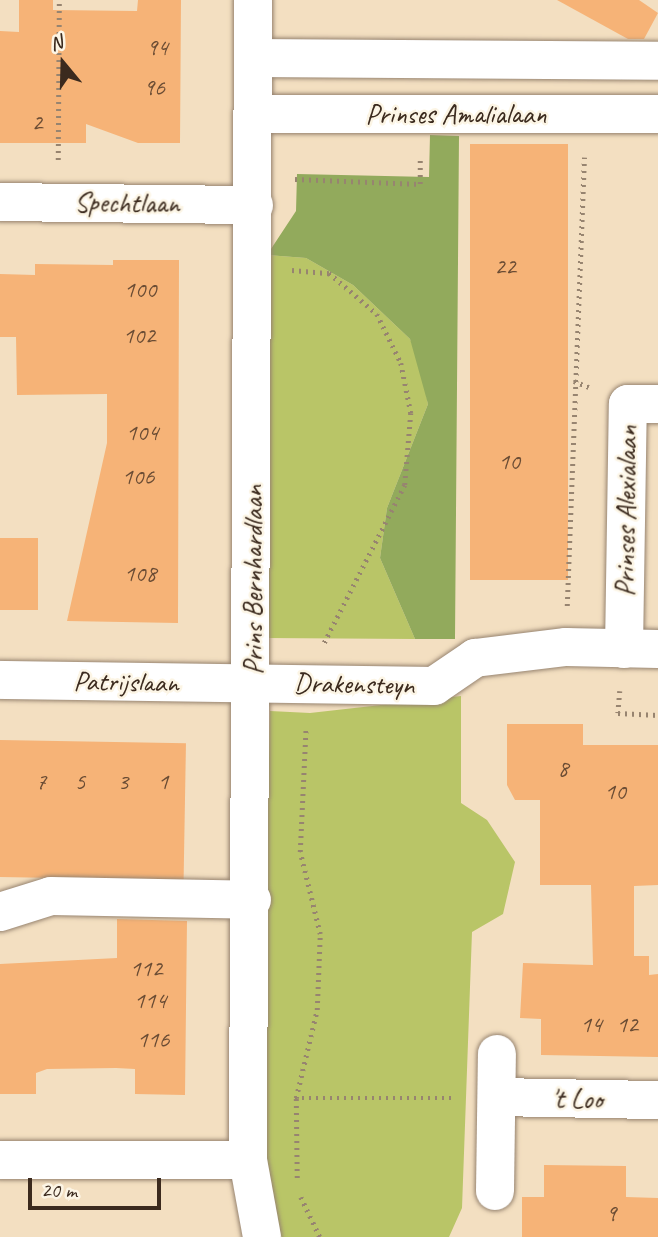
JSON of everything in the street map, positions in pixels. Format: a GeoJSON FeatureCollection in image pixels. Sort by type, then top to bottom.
{"type":"FeatureCollection","features":[{"type":"Feature","properties":{"kind":"street","name":"Prins Bernhardlaan"},"geometry":{"type":"LineString","coordinates":[[253,0],[252,900],[248,1160],[262,1237]]}},
{"type":"Feature","properties":{"kind":"street"},"geometry":{"type":"LineString","coordinates":[[253,58],[658,61]]}},
{"type":"Feature","properties":{"kind":"street","name":"Prinses Amalialaan"},"geometry":{"type":"LineString","coordinates":[[254,114],[658,114]]}},
{"type":"Feature","properties":{"kind":"street","name":"Spechtlaan"},"geometry":{"type":"LineString","coordinates":[[0,202],[58,203],[254,192]]}},
{"type":"Feature","properties":{"kind":"street","name":"Prinses Alexialaan"},"geometry":{"type":"LineString","coordinates":[[641,649],[628,404],[658,404]]}},
{"type":"Feature","properties":{"kind":"street","name":"Drakensteyn"},"geometry":{"type":"LineString","coordinates":[[252,683],[433,686],[475,659],[566,647],[641,649]]}},
{"type":"Feature","properties":{"kind":"street","name":"Patrijslaan"},"geometry":{"type":"LineString","coordinates":[[0,680],[252,683]]}},
{"type":"Feature","properties":{"kind":"street"},"geometry":{"type":"LineString","coordinates":[[0,912],[51,896],[252,900]]}},
{"type":"Feature","properties":{"kind":"street"},"geometry":{"type":"LineString","coordinates":[[495,1191],[497,1054]]}},
{"type":"Feature","properties":{"kind":"street","name":"'t Loo"},"geometry":{"type":"LineString","coordinates":[[497,1097],[658,1100]]}},
{"type":"Feature","properties":{"kind":"street"},"geometry":{"type":"LineString","coordinates":[[0,1160],[248,1160]]}},
{"type":"Feature","properties":{"kind":"path"},"geometry":{"type":"LineString","coordinates":[[58,203],[59,0]]}},
{"type":"Feature","properties":{"kind":"path"},"geometry":{"type":"LineString","coordinates":[[254,192],[420,184],[421,114]]}},
{"type":"Feature","properties":{"kind":"path"},"geometry":{"type":"LineString","coordinates":[[566,647],[586,114]]}},
{"type":"Feature","properties":{"kind":"path"},"geometry":{"type":"LineString","coordinates":[[249,1099],[497,1097]]}},
{"type":"Feature","properties":{"kind":"green space"},"geometry":{"type":"Polygon","coordinates":[[[430,135],[459,136],[455,639],[415,639],[380,558],[387,508],[428,404],[410,339],[353,285],[306,258],[267,255],[296,211],[297,174],[429,177],[430,135]]]}},
{"type":"Feature","properties":{"kind":"green space"},"geometry":{"type":"Polygon","coordinates":[[[267,255],[306,258],[353,285],[410,339],[420,363],[428,404],[387,508],[380,558],[415,639],[266,638],[267,255]]]}},
{"type":"Feature","properties":{"kind":"green space"},"geometry":{"type":"Polygon","coordinates":[[[461,696],[461,803],[487,820],[515,862],[503,914],[472,932],[462,1208],[449,1237],[277,1237],[261,1145],[270,711],[310,713],[461,696]]]}},
{"type":"Feature","properties":{"kind":"building"},"geometry":{"type":"Polygon","coordinates":[[[19,0],[53,0],[53,10],[137,11],[138,0],[181,0],[180,143],[138,143],[86,124],[86,143],[0,143],[0,31],[19,32],[19,0]]]}},
{"type":"Feature","properties":{"kind":"building"},"geometry":{"type":"Polygon","coordinates":[[[557,0],[639,0],[658,13],[644,39],[628,39],[557,0]]]}},
{"type":"Feature","properties":{"kind":"building"},"geometry":{"type":"Polygon","coordinates":[[[470,144],[568,144],[568,580],[470,580],[470,144]]]}},
{"type":"Feature","properties":{"kind":"building"},"geometry":{"type":"Polygon","coordinates":[[[113,260],[179,260],[178,623],[67,621],[107,443],[107,394],[17,395],[16,337],[0,337],[0,274],[35,275],[35,264],[113,265],[113,260]]]}},
{"type":"Feature","properties":{"kind":"building"},"geometry":{"type":"Polygon","coordinates":[[[0,538],[38,538],[38,610],[0,610],[0,538]]]}},
{"type":"Feature","properties":{"kind":"building"},"geometry":{"type":"Polygon","coordinates":[[[507,724],[583,724],[583,745],[658,745],[658,885],[634,886],[634,956],[649,956],[649,975],[658,974],[658,1057],[541,1055],[541,1019],[520,1018],[523,963],[593,965],[591,885],[540,885],[540,800],[515,800],[507,785],[507,724]]]}},
{"type":"Feature","properties":{"kind":"building"},"geometry":{"type":"Polygon","coordinates":[[[0,740],[186,743],[184,880],[0,877],[0,740]]]}},
{"type":"Feature","properties":{"kind":"building"},"geometry":{"type":"Polygon","coordinates":[[[117,919],[187,921],[185,1095],[135,1094],[135,1069],[116,1068],[47,1069],[36,1073],[36,1094],[0,1094],[0,964],[117,958],[117,919]]]}},
{"type":"Feature","properties":{"kind":"building"},"geometry":{"type":"Polygon","coordinates":[[[544,1165],[626,1166],[626,1197],[658,1198],[658,1237],[522,1237],[522,1197],[544,1197],[544,1165]]]}}]}
